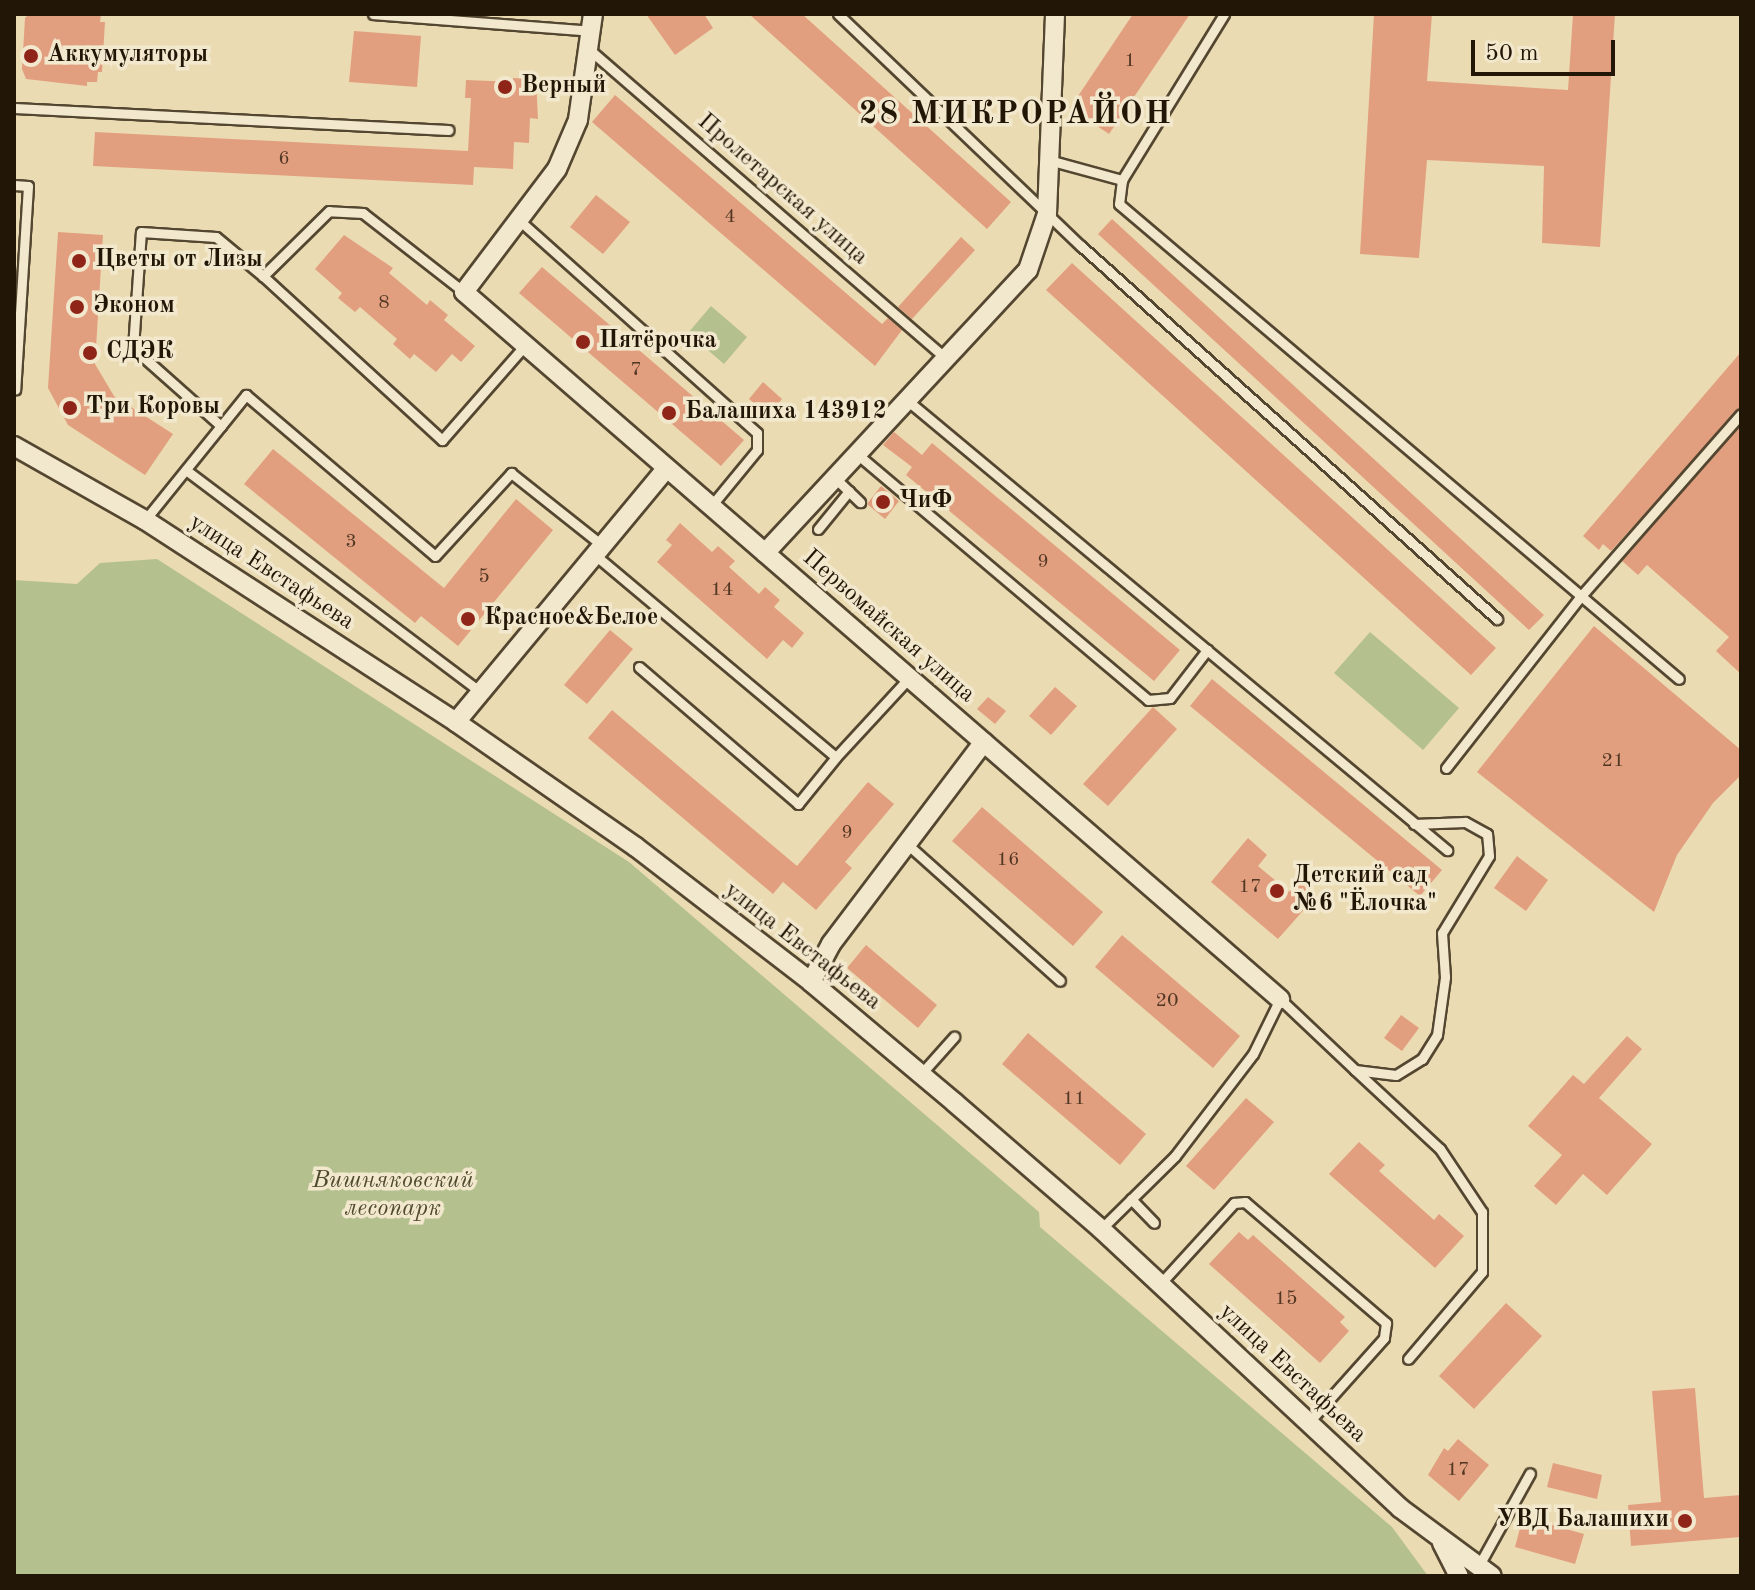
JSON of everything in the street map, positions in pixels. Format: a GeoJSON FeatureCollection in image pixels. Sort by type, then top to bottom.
{"type":"FeatureCollection","features":[{"type":"Feature","properties":{"kind":"street"},"geometry":{"type":"LineString","coordinates":[[765,553],[842,485],[857,454],[1028,270],[1047,214],[1055,14]]}},
{"type":"Feature","properties":{"kind":"street"},"geometry":{"type":"LineString","coordinates":[[464,292],[557,169],[578,120],[593,23]]}},
{"type":"Feature","properties":{"kind":"street","name":"Первомайская улица"},"geometry":{"type":"LineString","coordinates":[[464,292],[1280,999]]}},
{"type":"Feature","properties":{"kind":"street","name":"улица Евстафьева"},"geometry":{"type":"LineString","coordinates":[[14,446],[145,520],[456,722],[636,847],[811,982],[921,1074],[1101,1229],[1440,1539],[1485,1572]]}},
{"type":"Feature","properties":{"kind":"street"},"geometry":{"type":"LineString","coordinates":[[456,722],[667,468]]}},
{"type":"Feature","properties":{"kind":"street"},"geometry":{"type":"LineString","coordinates":[[811,982],[831,944],[984,742]]}},
{"type":"Feature","properties":{"kind":"street"},"geometry":{"type":"LineString","coordinates":[[1440,1539],[1459,1576]]}},
{"type":"Feature","properties":{"kind":"lane"},"geometry":{"type":"LineString","coordinates":[[373,14],[593,23]]}},
{"type":"Feature","properties":{"kind":"lane"},"geometry":{"type":"LineString","coordinates":[[838,14],[1047,214],[1497,619]]}},
{"type":"Feature","properties":{"kind":"lane"},"geometry":{"type":"LineString","coordinates":[[1224,14],[1122,180],[1119,204],[1679,679]]}},
{"type":"Feature","properties":{"kind":"lane","name":"Пролетарская улица"},"geometry":{"type":"LineString","coordinates":[[591,51],[947,359]]}},
{"type":"Feature","properties":{"kind":"lane"},"geometry":{"type":"LineString","coordinates":[[14,108],[448,130]]}},
{"type":"Feature","properties":{"kind":"lane"},"geometry":{"type":"LineString","coordinates":[[1049,160],[1122,180]]}},
{"type":"Feature","properties":{"kind":"lane"},"geometry":{"type":"LineString","coordinates":[[14,185],[28,186],[15,390]]}},
{"type":"Feature","properties":{"kind":"lane"},"geometry":{"type":"LineString","coordinates":[[263,276],[329,211],[363,213],[464,292]]}},
{"type":"Feature","properties":{"kind":"lane"},"geometry":{"type":"LineString","coordinates":[[520,221],[757,433],[757,450],[711,506]]}},
{"type":"Feature","properties":{"kind":"lane"},"geometry":{"type":"LineString","coordinates":[[221,426],[133,348],[141,232],[216,237],[442,440],[526,344]]}},
{"type":"Feature","properties":{"kind":"lane"},"geometry":{"type":"LineString","coordinates":[[145,520],[246,395],[435,556],[511,473],[836,757]]}},
{"type":"Feature","properties":{"kind":"lane"},"geometry":{"type":"LineString","coordinates":[[908,401],[1447,850]]}},
{"type":"Feature","properties":{"kind":"lane"},"geometry":{"type":"LineString","coordinates":[[1446,768],[1581,596],[1741,414]]}},
{"type":"Feature","properties":{"kind":"lane"},"geometry":{"type":"LineString","coordinates":[[857,454],[1148,700],[1170,698],[1207,650]]}},
{"type":"Feature","properties":{"kind":"lane"},"geometry":{"type":"LineString","coordinates":[[186,470],[481,692]]}},
{"type":"Feature","properties":{"kind":"lane"},"geometry":{"type":"LineString","coordinates":[[818,529],[842,485],[860,502]]}},
{"type":"Feature","properties":{"kind":"lane"},"geometry":{"type":"LineString","coordinates":[[639,667],[798,804],[836,757],[909,678]]}},
{"type":"Feature","properties":{"kind":"lane"},"geometry":{"type":"LineString","coordinates":[[1355,1070],[1396,1075],[1422,1059],[1437,1035],[1445,977],[1442,933],[1489,856],[1487,834],[1465,822],[1414,824]]}},
{"type":"Feature","properties":{"kind":"lane"},"geometry":{"type":"LineString","coordinates":[[907,844],[1060,981]]}},
{"type":"Feature","properties":{"kind":"lane"},"geometry":{"type":"LineString","coordinates":[[1101,1229],[1175,1156],[1253,1054],[1280,999],[1440,1149],[1482,1212],[1482,1272],[1408,1359]]}},
{"type":"Feature","properties":{"kind":"lane"},"geometry":{"type":"LineString","coordinates":[[921,1074],[954,1037]]}},
{"type":"Feature","properties":{"kind":"lane"},"geometry":{"type":"LineString","coordinates":[[1131,1199],[1154,1223]]}},
{"type":"Feature","properties":{"kind":"lane"},"geometry":{"type":"LineString","coordinates":[[1160,1284],[1234,1203],[1245,1202],[1386,1323],[1384,1338],[1309,1422]]}},
{"type":"Feature","properties":{"kind":"lane"},"geometry":{"type":"LineString","coordinates":[[1485,1572],[1530,1473]]}},
{"type":"Feature","properties":{"kind":"green space"},"geometry":{"type":"Polygon","coordinates":[[[711,306],[747,337],[724,364],[688,333],[711,306]]]}},
{"type":"Feature","properties":{"kind":"green space","name":"Вишняковский лесопарк"},"geometry":{"type":"Polygon","coordinates":[[[157,559],[629,862],[1039,1212],[1040,1227],[1392,1527],[1428,1576],[14,1576],[14,580],[77,584],[100,563],[157,559]]]}},
{"type":"Feature","properties":{"kind":"green space"},"geometry":{"type":"Polygon","coordinates":[[[1370,632],[1459,708],[1423,750],[1334,673],[1370,632]]]}},
{"type":"Feature","properties":{"kind":"building"},"geometry":{"type":"Polygon","coordinates":[[[29,14],[101,14],[100,22],[105,22],[102,72],[98,72],[97,82],[87,82],[87,86],[26,79],[22,69],[25,18],[29,14]]]}},
{"type":"Feature","properties":{"kind":"building"},"geometry":{"type":"Polygon","coordinates":[[[646,14],[704,14],[713,28],[675,55],[646,14]]]}},
{"type":"Feature","properties":{"kind":"building"},"geometry":{"type":"Polygon","coordinates":[[[749,14],[802,14],[1011,202],[987,229],[749,14]]]}},
{"type":"Feature","properties":{"kind":"building"},"geometry":{"type":"Polygon","coordinates":[[[1133,14],[1190,14],[1109,134],[1070,108],[1133,14]]]}},
{"type":"Feature","properties":{"kind":"building"},"geometry":{"type":"Polygon","coordinates":[[[1374,14],[1432,14],[1427,81],[1568,90],[1573,14],[1615,14],[1600,247],[1542,243],[1544,166],[1427,160],[1419,258],[1360,254],[1374,14]]]}},
{"type":"Feature","properties":{"kind":"building"},"geometry":{"type":"Polygon","coordinates":[[[354,31],[421,36],[417,87],[349,82],[354,31]]]}},
{"type":"Feature","properties":{"kind":"building"},"geometry":{"type":"Polygon","coordinates":[[[513,78],[536,79],[538,119],[530,118],[529,143],[514,142],[513,169],[474,167],[473,185],[93,166],[95,132],[468,151],[471,98],[465,98],[466,80],[513,82],[513,78]]]}},
{"type":"Feature","properties":{"kind":"building"},"geometry":{"type":"Polygon","coordinates":[[[615,95],[882,324],[888,318],[902,330],[875,366],[592,122],[615,95]]]}},
{"type":"Feature","properties":{"kind":"building"},"geometry":{"type":"Polygon","coordinates":[[[596,195],[630,222],[603,254],[570,227],[596,195]]]}},
{"type":"Feature","properties":{"kind":"building"},"geometry":{"type":"Polygon","coordinates":[[[1112,219],[1544,615],[1529,630],[1098,234],[1112,219]]]}},
{"type":"Feature","properties":{"kind":"building"},"geometry":{"type":"Polygon","coordinates":[[[58,232],[103,235],[95,364],[114,396],[173,434],[145,475],[68,425],[48,388],[58,232]]]}},
{"type":"Feature","properties":{"kind":"building"},"geometry":{"type":"Polygon","coordinates":[[[344,235],[393,268],[389,273],[427,305],[430,300],[448,315],[444,320],[475,346],[461,362],[452,354],[436,372],[414,354],[410,359],[393,344],[397,339],[360,307],[355,312],[338,298],[342,293],[315,269],[344,235]]]}},
{"type":"Feature","properties":{"kind":"building"},"geometry":{"type":"Polygon","coordinates":[[[961,237],[975,250],[912,319],[898,307],[961,237]]]}},
{"type":"Feature","properties":{"kind":"building"},"geometry":{"type":"Polygon","coordinates":[[[1072,263],[1496,648],[1471,675],[1046,290],[1072,263]]]}},
{"type":"Feature","properties":{"kind":"building"},"geometry":{"type":"Polygon","coordinates":[[[542,267],[744,440],[721,466],[519,293],[542,267]]]}},
{"type":"Feature","properties":{"kind":"building"},"geometry":{"type":"Polygon","coordinates":[[[1741,352],[1741,407],[1611,551],[1603,544],[1599,550],[1583,536],[1741,352]]]}},
{"type":"Feature","properties":{"kind":"building"},"geometry":{"type":"Polygon","coordinates":[[[763,382],[782,399],[769,415],[749,399],[763,382]]]}},
{"type":"Feature","properties":{"kind":"building"},"geometry":{"type":"Polygon","coordinates":[[[1741,425],[1741,674],[1716,651],[1729,637],[1647,565],[1638,575],[1622,561],[1741,425]]]}},
{"type":"Feature","properties":{"kind":"building"},"geometry":{"type":"Polygon","coordinates":[[[894,432],[922,455],[932,443],[1180,650],[1154,681],[906,475],[912,467],[883,445],[894,432]]]}},
{"type":"Feature","properties":{"kind":"building"},"geometry":{"type":"Polygon","coordinates":[[[273,449],[444,588],[516,499],[553,530],[458,646],[421,616],[415,623],[244,484],[273,449]]]}},
{"type":"Feature","properties":{"kind":"building","name":"ЧиФ"},"geometry":{"type":"Polygon","coordinates":[[[881,486],[899,501],[885,519],[867,504],[881,486]]]}},
{"type":"Feature","properties":{"kind":"building"},"geometry":{"type":"Polygon","coordinates":[[[680,523],[712,552],[718,546],[735,561],[729,567],[759,594],[765,587],[780,600],[774,607],[804,633],[792,648],[783,640],[767,659],[657,562],[672,545],[666,540],[680,523]]]}},
{"type":"Feature","properties":{"kind":"building"},"geometry":{"type":"Polygon","coordinates":[[[1594,626],[1741,750],[1741,775],[1713,803],[1677,855],[1654,912],[1477,772],[1594,626]]]}},
{"type":"Feature","properties":{"kind":"building"},"geometry":{"type":"Polygon","coordinates":[[[610,630],[633,649],[587,704],[564,685],[610,630]]]}},
{"type":"Feature","properties":{"kind":"building"},"geometry":{"type":"Polygon","coordinates":[[[1212,679],[1442,870],[1420,896],[1190,706],[1212,679]]]}},
{"type":"Feature","properties":{"kind":"building"},"geometry":{"type":"Polygon","coordinates":[[[1055,687],[1077,706],[1051,735],[1029,716],[1055,687]]]}},
{"type":"Feature","properties":{"kind":"building"},"geometry":{"type":"Polygon","coordinates":[[[988,697],[1006,711],[995,724],[977,709],[988,697]]]}},
{"type":"Feature","properties":{"kind":"building"},"geometry":{"type":"Polygon","coordinates":[[[1153,707],[1177,729],[1108,806],[1083,784],[1153,707]]]}},
{"type":"Feature","properties":{"kind":"building"},"geometry":{"type":"Polygon","coordinates":[[[612,710],[797,866],[868,782],[894,804],[845,862],[852,868],[816,910],[783,882],[773,894],[588,738],[612,710]]]}},
{"type":"Feature","properties":{"kind":"building"},"geometry":{"type":"Polygon","coordinates":[[[982,807],[1103,912],[1073,946],[952,841],[982,807]]]}},
{"type":"Feature","properties":{"kind":"building"},"geometry":{"type":"Polygon","coordinates":[[[1248,838],[1267,855],[1258,866],[1289,892],[1298,881],[1316,896],[1278,939],[1211,882],[1248,838]]]}},
{"type":"Feature","properties":{"kind":"building"},"geometry":{"type":"Polygon","coordinates":[[[1517,856],[1548,880],[1526,911],[1494,888],[1517,856]]]}},
{"type":"Feature","properties":{"kind":"building"},"geometry":{"type":"Polygon","coordinates":[[[1122,935],[1240,1036],[1213,1068],[1095,967],[1122,935]]]}},
{"type":"Feature","properties":{"kind":"building"},"geometry":{"type":"Polygon","coordinates":[[[866,945],[937,1005],[918,1028],[847,968],[866,945]]]}},
{"type":"Feature","properties":{"kind":"building"},"geometry":{"type":"Polygon","coordinates":[[[1401,1015],[1419,1028],[1402,1051],[1384,1038],[1401,1015]]]}},
{"type":"Feature","properties":{"kind":"building"},"geometry":{"type":"Polygon","coordinates":[[[1028,1033],[1146,1134],[1120,1165],[1002,1064],[1028,1033]]]}},
{"type":"Feature","properties":{"kind":"building"},"geometry":{"type":"Polygon","coordinates":[[[1627,1036],[1642,1049],[1599,1098],[1652,1144],[1607,1195],[1583,1174],[1556,1205],[1534,1186],[1562,1155],[1528,1126],[1573,1075],[1584,1084],[1627,1036]]]}},
{"type":"Feature","properties":{"kind":"building"},"geometry":{"type":"Polygon","coordinates":[[[1246,1098],[1274,1122],[1214,1190],[1186,1166],[1246,1098]]]}},
{"type":"Feature","properties":{"kind":"building"},"geometry":{"type":"Polygon","coordinates":[[[1359,1142],[1385,1165],[1379,1171],[1434,1220],[1439,1214],[1464,1236],[1435,1268],[1329,1174],[1359,1142]]]}},
{"type":"Feature","properties":{"kind":"building"},"geometry":{"type":"Polygon","coordinates":[[[1239,1232],[1248,1240],[1253,1235],[1345,1317],[1340,1322],[1349,1331],[1320,1363],[1209,1264],[1239,1232]]]}},
{"type":"Feature","properties":{"kind":"building"},"geometry":{"type":"Polygon","coordinates":[[[1506,1303],[1542,1336],[1474,1409],[1439,1376],[1506,1303]]]}},
{"type":"Feature","properties":{"kind":"building"},"geometry":{"type":"Polygon","coordinates":[[[1695,1388],[1704,1498],[1741,1495],[1741,1537],[1631,1546],[1628,1505],[1661,1502],[1652,1391],[1695,1388]]]}},
{"type":"Feature","properties":{"kind":"building"},"geometry":{"type":"Polygon","coordinates":[[[1458,1439],[1489,1465],[1459,1501],[1428,1475],[1444,1448],[1448,1451],[1458,1439]]]}},
{"type":"Feature","properties":{"kind":"building"},"geometry":{"type":"Polygon","coordinates":[[[1553,1463],[1602,1475],[1597,1499],[1547,1487],[1553,1463]]]}},
{"type":"Feature","properties":{"kind":"building"},"geometry":{"type":"Polygon","coordinates":[[[1523,1517],[1584,1534],[1575,1564],[1515,1547],[1523,1517]]]}},
{"type":"Feature","properties":{"kind":"place","name":"Аккумуляторы"},"geometry":{"type":"Point","coordinates":[31,56]}},
{"type":"Feature","properties":{"kind":"place","name":"Верный"},"geometry":{"type":"Point","coordinates":[505,87]}},
{"type":"Feature","properties":{"kind":"place","name":"Цветы от Лизы"},"geometry":{"type":"Point","coordinates":[79,261]}},
{"type":"Feature","properties":{"kind":"place","name":"Эконом"},"geometry":{"type":"Point","coordinates":[77,307]}},
{"type":"Feature","properties":{"kind":"place","name":"Пятёрочка"},"geometry":{"type":"Point","coordinates":[583,342]}},
{"type":"Feature","properties":{"kind":"place","name":"СДЭК"},"geometry":{"type":"Point","coordinates":[90,353]}},
{"type":"Feature","properties":{"kind":"place","name":"Три Коровы"},"geometry":{"type":"Point","coordinates":[70,408]}},
{"type":"Feature","properties":{"kind":"place","name":"Балашиха 143912"},"geometry":{"type":"Point","coordinates":[669,413]}},
{"type":"Feature","properties":{"kind":"place","name":"ЧиФ"},"geometry":{"type":"Point","coordinates":[883,502]}},
{"type":"Feature","properties":{"kind":"place","name":"Красное&Белое"},"geometry":{"type":"Point","coordinates":[468,619]}},
{"type":"Feature","properties":{"kind":"place","name":"Детский сад №6 \"Ёлочка\""},"geometry":{"type":"Point","coordinates":[1277,891]}},
{"type":"Feature","properties":{"kind":"place","name":"УВД Балашихи"},"geometry":{"type":"Point","coordinates":[1685,1521]}},
{"type":"Feature","properties":{"kind":"district","name":"28 МИКРОРАЙОН"},"geometry":{"type":"Point","coordinates":[1016,115]}}]}
